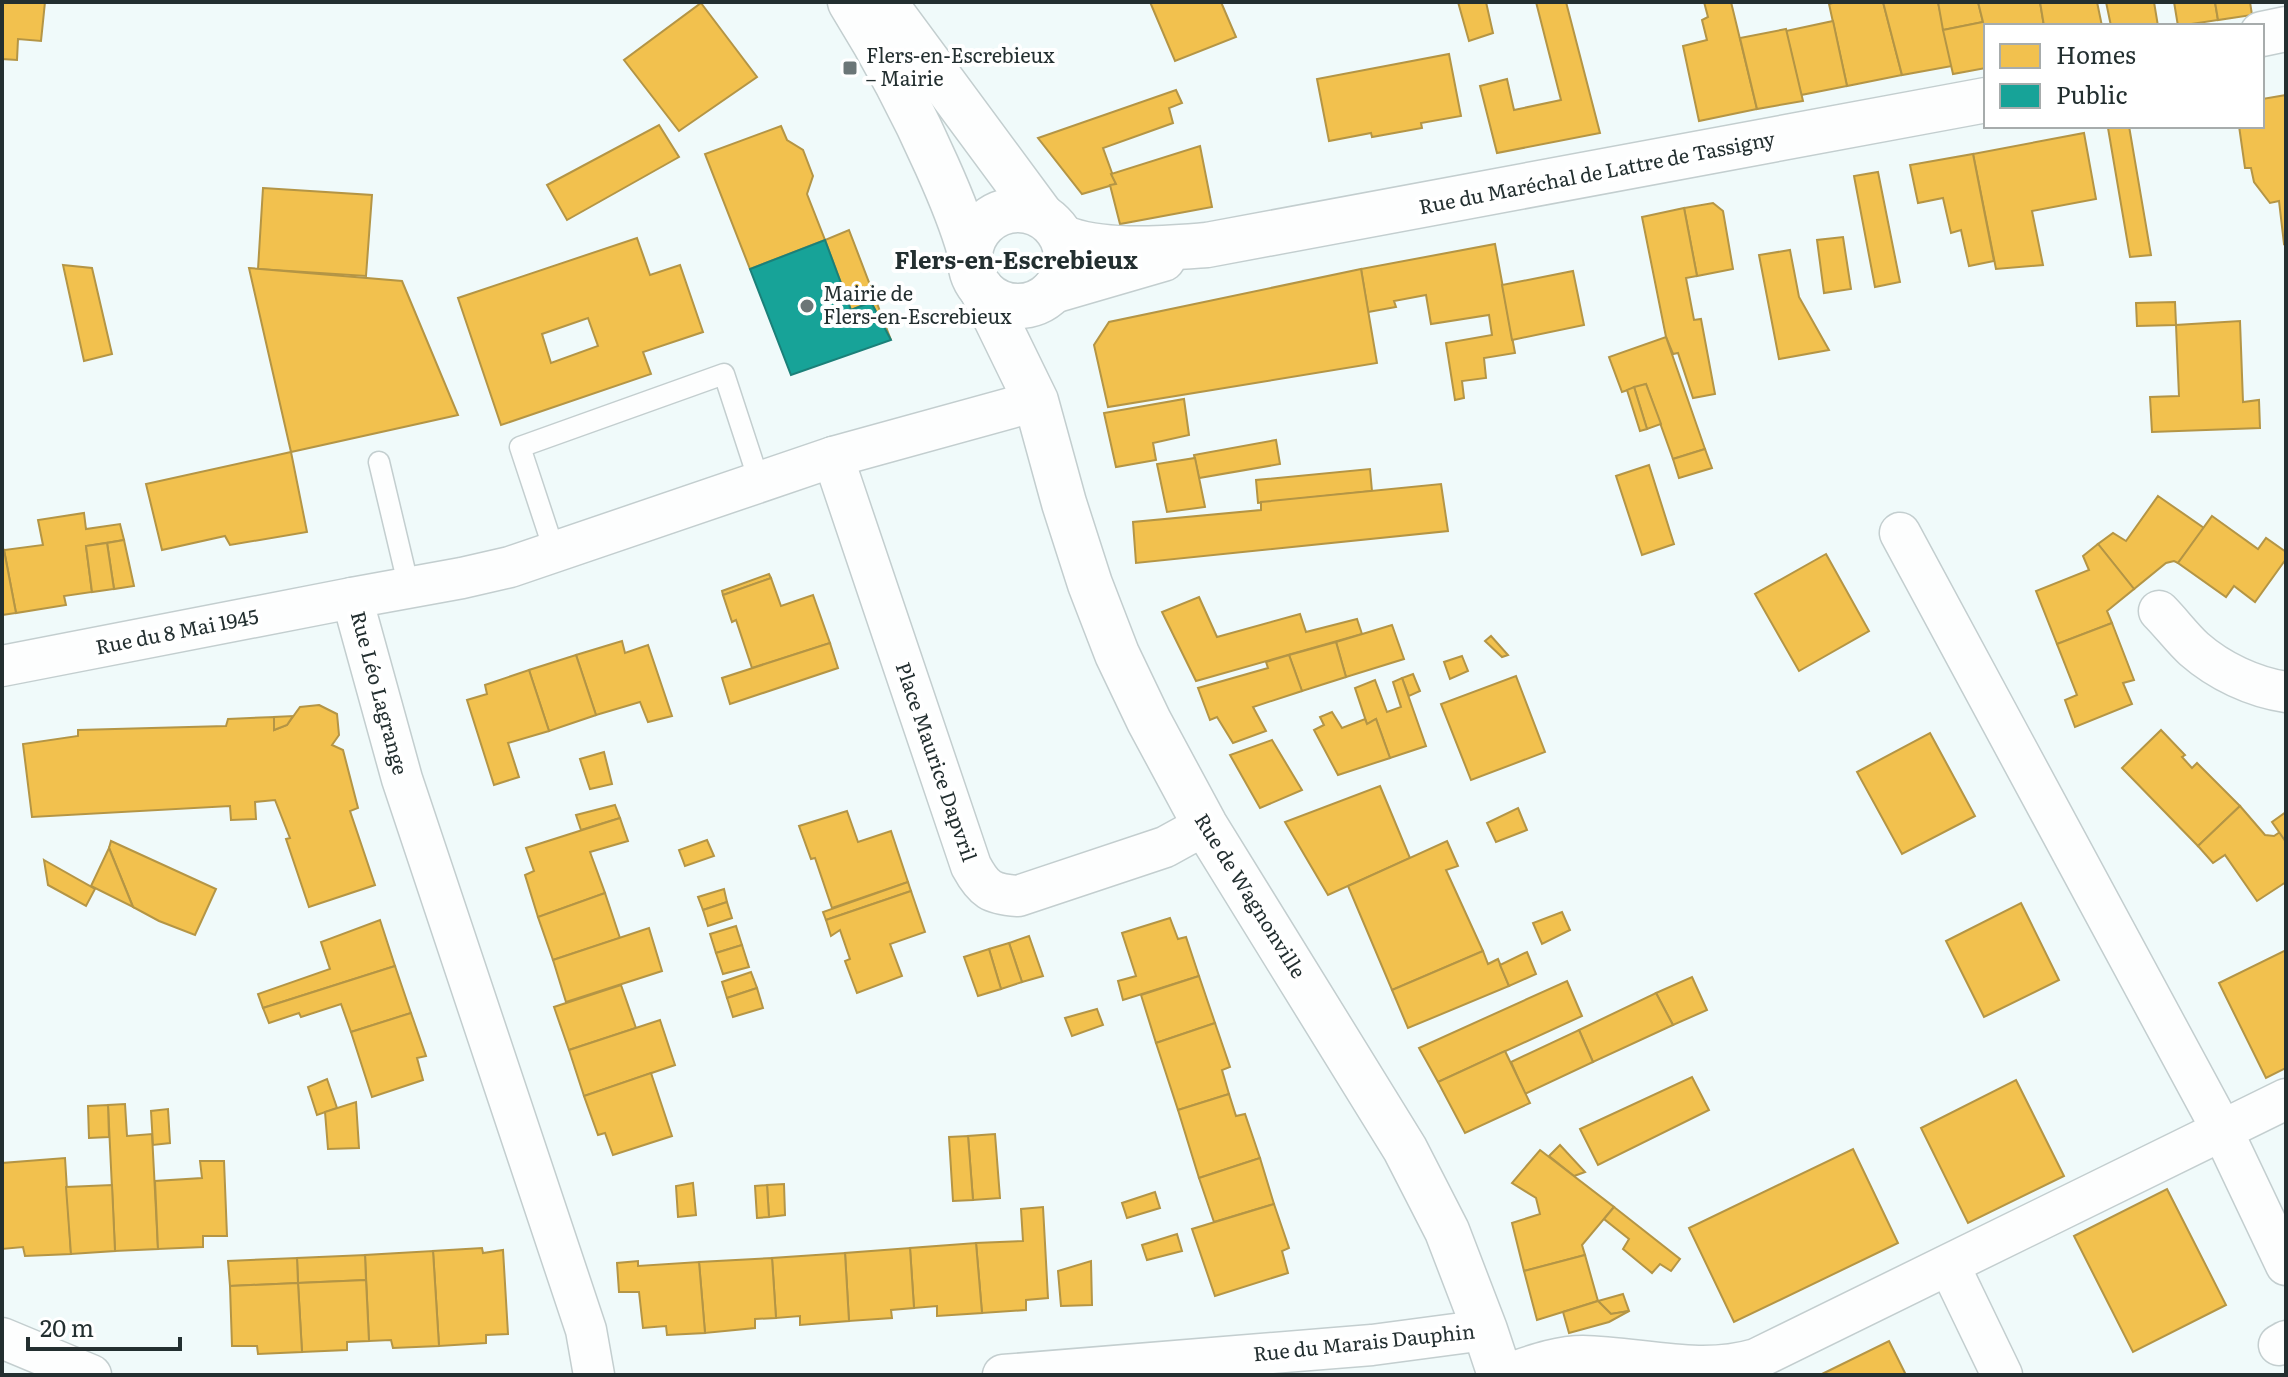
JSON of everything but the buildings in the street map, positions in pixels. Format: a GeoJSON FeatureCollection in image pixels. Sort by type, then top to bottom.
{"type":"FeatureCollection","features":[{"type":"Feature","properties":{"kind":"street","name":"Rue de Wagnonville"},"geometry":{"type":"LineString","coordinates":[[850,2],[887,62],[922,131],[953,202],[975,270],[1036,401],[1081,557],[1117,654],[1205,825],[1405,1149],[1447,1231],[1502,1375]]}},
{"type":"Feature","properties":{"kind":"street"},"geometry":{"type":"LineString","coordinates":[[884,2],[1052,226],[1067,250],[1067,266],[1062,280],[1050,294],[1027,306],[998,302],[975,270],[977,232],[993,216],[1006,210],[1021,209],[1052,226]]}},
{"type":"Feature","properties":{"kind":"street"},"geometry":{"type":"LineString","coordinates":[[2264,34],[2286,29]]}},
{"type":"Feature","properties":{"kind":"street","name":"Rue du Maréchal de Lattre de Tassigny"},"geometry":{"type":"LineString","coordinates":[[1050,294],[1207,245],[1984,100]]}},
{"type":"Feature","properties":{"kind":"street","name":"Rue du Maréchal de Lattre de Tassigny"},"geometry":{"type":"LineString","coordinates":[[1052,226],[1094,245],[1134,248],[1207,245]]}},
{"type":"Feature","properties":{"kind":"street","name":"Rue de Wagnonville"},"geometry":{"type":"LineString","coordinates":[[1036,401],[1038,332],[1050,294]]}},
{"type":"Feature","properties":{"kind":"street","name":"Rue Léo Lagrange"},"geometry":{"type":"LineString","coordinates":[[594,1375],[586,1330],[399,767],[352,598],[490,572],[555,553],[833,457],[1036,401]]}},
{"type":"Feature","properties":{"kind":"street","name":"Place Maurice Dapvril"},"geometry":{"type":"LineString","coordinates":[[833,457],[971,866],[980,882],[998,894],[1018,896],[1165,847],[1205,825]]}},
{"type":"Feature","properties":{"kind":"street"},"geometry":{"type":"LineString","coordinates":[[1900,533],[2222,1130],[2286,1265]]}},
{"type":"Feature","properties":{"kind":"street","name":"Rue du 8 Mai 1945"},"geometry":{"type":"LineString","coordinates":[[2,666],[352,598]]}},
{"type":"Feature","properties":{"kind":"street"},"geometry":{"type":"LineString","coordinates":[[2159,611],[2193,648],[2215,664],[2245,681],[2286,692]]}},
{"type":"Feature","properties":{"kind":"street"},"geometry":{"type":"LineString","coordinates":[[1502,1375],[1549,1361],[1582,1356],[1708,1367],[1756,1359],[2286,1099]]}},
{"type":"Feature","properties":{"kind":"street"},"geometry":{"type":"LineString","coordinates":[[1949,1265],[2002,1375]]}},
{"type":"Feature","properties":{"kind":"street","name":"Rue du Marais Dauphin"},"geometry":{"type":"LineString","coordinates":[[1003,1375],[1372,1345],[1485,1330]]}},
{"type":"Feature","properties":{"kind":"street"},"geometry":{"type":"LineString","coordinates":[[2,1338],[91,1375]]}},
{"type":"Feature","properties":{"kind":"lane"},"geometry":{"type":"LineString","coordinates":[[555,553],[520,447],[724,374],[759,481]]}},
{"type":"Feature","properties":{"kind":"lane"},"geometry":{"type":"LineString","coordinates":[[379,462],[409,588]]}},
{"type":"Feature","properties":{"kind":"place","name":"Flers-en-Escrebieux – Mairie"},"geometry":{"type":"Point","coordinates":[850,68]}},
{"type":"Feature","properties":{"kind":"place","name":"Mairie de Flers-en-Escrebieux"},"geometry":{"type":"Point","coordinates":[807,306]}},
{"type":"Feature","properties":{"kind":"district","name":"Flers-en-Escrebieux"},"geometry":{"type":"Point","coordinates":[1016,261]}}]}
